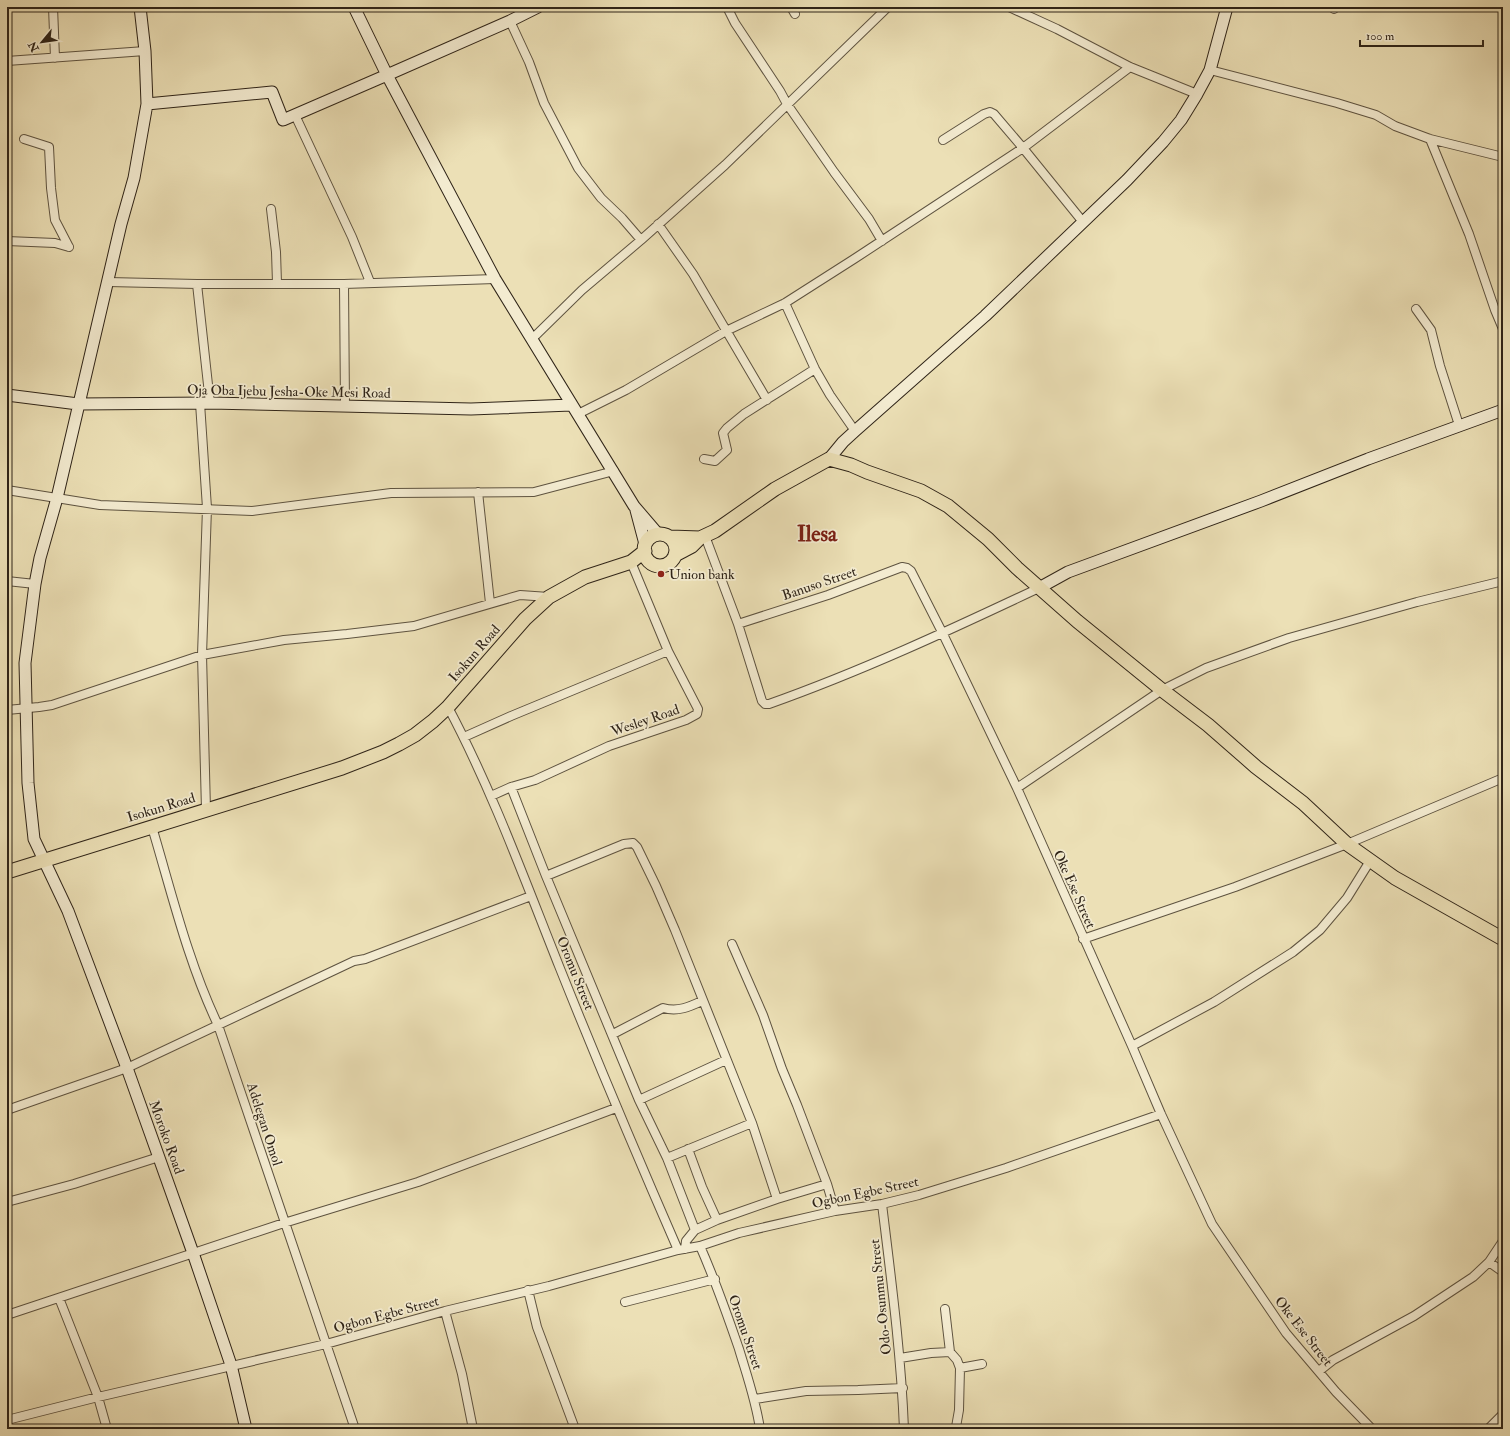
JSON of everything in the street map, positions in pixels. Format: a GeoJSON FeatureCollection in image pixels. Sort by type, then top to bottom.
{"type":"FeatureCollection","features":[{"type":"Feature","properties":{"kind":"main road"},"geometry":{"type":"LineString","coordinates":[[675,555],[692,546],[702,537],[715,531],[775,489],[829,459],[851,465],[921,491],[948,506],[988,539],[1039,588],[1077,621],[1208,725],[1256,767],[1303,803],[1347,844],[1395,878],[1503,938]]}},
{"type":"Feature","properties":{"kind":"main road"},"geometry":{"type":"LineString","coordinates":[[631,562],[665,565],[672,560],[675,555],[676,547],[664,536]]}},
{"type":"Feature","properties":{"kind":"main road"},"geometry":{"type":"LineString","coordinates":[[631,562],[645,548],[652,537],[702,537]]}},
{"type":"Feature","properties":{"kind":"main road"},"geometry":{"type":"LineString","coordinates":[[645,548],[648,559],[654,564]]}},
{"type":"Feature","properties":{"kind":"main road","name":"Isokun Road"},"geometry":{"type":"LineString","coordinates":[[7,872],[342,768],[383,752],[415,735],[448,707],[525,619],[549,597],[585,577],[631,562]]}},
{"type":"Feature","properties":{"kind":"street"},"geometry":{"type":"LineString","coordinates":[[53,7],[55,58]]}},
{"type":"Feature","properties":{"kind":"street","name":"Moroko Road"},"geometry":{"type":"LineString","coordinates":[[140,7],[146,51],[147,104],[134,178],[121,224],[57,498],[41,551],[35,584],[25,663],[28,783],[34,839],[68,911],[194,1253],[231,1365],[246,1429]]}},
{"type":"Feature","properties":{"kind":"street"},"geometry":{"type":"LineString","coordinates":[[354,7],[387,76],[495,279],[634,506],[664,536]]}},
{"type":"Feature","properties":{"kind":"street"},"geometry":{"type":"LineString","coordinates":[[147,104],[272,92],[283,120],[387,76],[538,7]]}},
{"type":"Feature","properties":{"kind":"street"},"geometry":{"type":"LineString","coordinates":[[727,7],[787,104],[834,172],[869,219],[882,241]]}},
{"type":"Feature","properties":{"kind":"street"},"geometry":{"type":"LineString","coordinates":[[532,339],[582,290],[641,240],[725,164],[888,7]]}},
{"type":"Feature","properties":{"kind":"street"},"geometry":{"type":"LineString","coordinates":[[1009,7],[1057,29],[1130,67],[1198,94]]}},
{"type":"Feature","properties":{"kind":"street"},"geometry":{"type":"LineString","coordinates":[[829,459],[843,442],[999,303],[1127,180],[1164,142],[1198,94],[1210,70],[1228,7]]}},
{"type":"Feature","properties":{"kind":"street"},"geometry":{"type":"LineString","coordinates":[[510,21],[529,62],[544,103],[578,168],[601,198],[622,218],[641,240]]}},
{"type":"Feature","properties":{"kind":"street"},"geometry":{"type":"LineString","coordinates":[[7,61],[146,51]]}},
{"type":"Feature","properties":{"kind":"street"},"geometry":{"type":"LineString","coordinates":[[578,414],[626,390],[726,331],[785,303],[1023,148],[1130,67]]}},
{"type":"Feature","properties":{"kind":"street"},"geometry":{"type":"LineString","coordinates":[[1210,70],[1376,115],[1395,126],[1430,139],[1503,157]]}},
{"type":"Feature","properties":{"kind":"street"},"geometry":{"type":"LineString","coordinates":[[942,140],[984,114],[990,112],[994,114],[1082,222]]}},
{"type":"Feature","properties":{"kind":"street"},"geometry":{"type":"LineString","coordinates":[[295,115],[352,237],[370,282]]}},
{"type":"Feature","properties":{"kind":"street"},"geometry":{"type":"LineString","coordinates":[[7,241],[55,243],[69,247],[55,220],[51,188],[50,146],[24,139]]}},
{"type":"Feature","properties":{"kind":"street"},"geometry":{"type":"LineString","coordinates":[[1430,139],[1469,234],[1503,329]]}},
{"type":"Feature","properties":{"kind":"street"},"geometry":{"type":"LineString","coordinates":[[271,209],[276,252],[277,283]]}},
{"type":"Feature","properties":{"kind":"street"},"geometry":{"type":"LineString","coordinates":[[658,224],[693,274],[768,400]]}},
{"type":"Feature","properties":{"kind":"street"},"geometry":{"type":"LineString","coordinates":[[108,282],[197,284],[344,284],[495,279]]}},
{"type":"Feature","properties":{"kind":"street"},"geometry":{"type":"LineString","coordinates":[[197,284],[205,403],[207,508],[202,655],[206,810]]}},
{"type":"Feature","properties":{"kind":"street"},"geometry":{"type":"LineString","coordinates":[[344,284],[345,407]]}},
{"type":"Feature","properties":{"kind":"street"},"geometry":{"type":"LineString","coordinates":[[785,303],[815,369],[830,395],[855,431]]}},
{"type":"Feature","properties":{"kind":"street"},"geometry":{"type":"LineString","coordinates":[[1416,309],[1431,330],[1440,366],[1459,425]]}},
{"type":"Feature","properties":{"kind":"street"},"geometry":{"type":"LineString","coordinates":[[704,459],[715,461],[727,450],[724,433],[744,414],[815,369]]}},
{"type":"Feature","properties":{"kind":"street","name":"Oja Oba Ijebu Jesha-Oke Mesi Road"},"geometry":{"type":"LineString","coordinates":[[7,395],[78,404],[205,403],[471,409],[571,404]]}},
{"type":"Feature","properties":{"kind":"street"},"geometry":{"type":"LineString","coordinates":[[702,537],[738,624],[762,701],[765,704],[770,704],[826,684],[943,634],[1039,588],[1068,572],[1261,501],[1459,425],[1503,410]]}},
{"type":"Feature","properties":{"kind":"street"},"geometry":{"type":"LineString","coordinates":[[7,490],[100,505],[207,508],[252,511],[391,493],[534,492],[614,472]]}},
{"type":"Feature","properties":{"kind":"street"},"geometry":{"type":"LineString","coordinates":[[478,492],[490,603]]}},
{"type":"Feature","properties":{"kind":"street"},"geometry":{"type":"LineString","coordinates":[[634,506],[645,548]]}},
{"type":"Feature","properties":{"kind":"street","name":"Wesley Road"},"geometry":{"type":"LineString","coordinates":[[491,796],[511,787],[535,780],[609,746],[686,720],[697,714],[698,709],[668,651],[631,562]]}},
{"type":"Feature","properties":{"kind":"street","name":"Banuso Street"},"geometry":{"type":"LineString","coordinates":[[738,624],[828,595],[902,567],[908,568]]}},
{"type":"Feature","properties":{"kind":"street","name":"Oke Ese Street"},"geometry":{"type":"LineString","coordinates":[[908,568],[911,571],[943,634],[1017,788],[1132,1046],[1160,1114],[1212,1224],[1286,1333],[1336,1392],[1372,1429]]}},
{"type":"Feature","properties":{"kind":"street"},"geometry":{"type":"LineString","coordinates":[[7,581],[35,584]]}},
{"type":"Feature","properties":{"kind":"street"},"geometry":{"type":"LineString","coordinates":[[1017,788],[1162,690],[1206,668],[1289,638],[1417,602],[1503,581]]}},
{"type":"Feature","properties":{"kind":"street"},"geometry":{"type":"LineString","coordinates":[[7,710],[52,705],[202,655],[284,640],[414,626],[520,595],[549,597]]}},
{"type":"Feature","properties":{"kind":"street"},"geometry":{"type":"LineString","coordinates":[[464,738],[511,716],[668,651]]}},
{"type":"Feature","properties":{"kind":"street","name":"Oromu Street"},"geometry":{"type":"LineString","coordinates":[[448,707],[491,796],[616,1108],[681,1249]]}},
{"type":"Feature","properties":{"kind":"street"},"geometry":{"type":"LineString","coordinates":[[1083,939],[1235,887],[1347,844],[1503,778]]}},
{"type":"Feature","properties":{"kind":"street"},"geometry":{"type":"LineString","coordinates":[[511,787],[546,876],[640,1100],[667,1158],[695,1230]]}},
{"type":"Feature","properties":{"kind":"street","name":"Adelegan Omol"},"geometry":{"type":"LineString","coordinates":[[152,827],[192,962],[218,1025],[355,1429]]}},
{"type":"Feature","properties":{"kind":"street"},"geometry":{"type":"LineString","coordinates":[[546,876],[624,844],[633,843],[636,847],[656,886],[752,1123],[777,1198]]}},
{"type":"Feature","properties":{"kind":"street"},"geometry":{"type":"LineString","coordinates":[[1132,1046],[1214,1002],[1293,952],[1320,930],[1329,920],[1373,862]]}},
{"type":"Feature","properties":{"kind":"street"},"geometry":{"type":"LineString","coordinates":[[7,1110],[127,1068],[354,962],[531,896]]}},
{"type":"Feature","properties":{"kind":"street"},"geometry":{"type":"LineString","coordinates":[[732,944],[763,1015],[782,1069],[827,1184],[835,1211]]}},
{"type":"Feature","properties":{"kind":"street"},"geometry":{"type":"LineString","coordinates":[[613,1034],[663,1008],[672,1010],[684,1009],[702,1001]]}},
{"type":"Feature","properties":{"kind":"street"},"geometry":{"type":"LineString","coordinates":[[640,1100],[726,1060]]}},
{"type":"Feature","properties":{"kind":"street"},"geometry":{"type":"LineString","coordinates":[[7,1315],[284,1223],[418,1182],[467,1165],[616,1108]]}},
{"type":"Feature","properties":{"kind":"street","name":"Ogbon Egbe Street"},"geometry":{"type":"LineString","coordinates":[[7,1420],[231,1365],[326,1344],[445,1311],[549,1286],[681,1249],[700,1246],[739,1233],[835,1211],[882,1204],[919,1195],[1006,1168],[1160,1114]]}},
{"type":"Feature","properties":{"kind":"street"},"geometry":{"type":"LineString","coordinates":[[667,1158],[752,1123]]}},
{"type":"Feature","properties":{"kind":"street"},"geometry":{"type":"LineString","coordinates":[[688,1150],[702,1187],[717,1220]]}},
{"type":"Feature","properties":{"kind":"street"},"geometry":{"type":"LineString","coordinates":[[7,1202],[74,1184],[159,1157]]}},
{"type":"Feature","properties":{"kind":"street"},"geometry":{"type":"LineString","coordinates":[[681,1249],[695,1230],[717,1220],[777,1198],[827,1184]]}},
{"type":"Feature","properties":{"kind":"street","name":"Odo-Osunmu Street"},"geometry":{"type":"LineString","coordinates":[[882,1204],[903,1388],[904,1429]]}},
{"type":"Feature","properties":{"kind":"street"},"geometry":{"type":"LineString","coordinates":[[1319,1371],[1333,1360],[1414,1316],[1473,1278],[1489,1262],[1503,1241]]}},
{"type":"Feature","properties":{"kind":"street","name":"Oromu Street"},"geometry":{"type":"LineString","coordinates":[[700,1246],[715,1279],[755,1399],[760,1429]]}},
{"type":"Feature","properties":{"kind":"street"},"geometry":{"type":"LineString","coordinates":[[1489,1262],[1503,1272]]}},
{"type":"Feature","properties":{"kind":"street"},"geometry":{"type":"LineString","coordinates":[[625,1302],[715,1279]]}},
{"type":"Feature","properties":{"kind":"street"},"geometry":{"type":"LineString","coordinates":[[528,1290],[538,1327],[574,1429]]}},
{"type":"Feature","properties":{"kind":"street"},"geometry":{"type":"LineString","coordinates":[[59,1298],[98,1397],[107,1429]]}},
{"type":"Feature","properties":{"kind":"street"},"geometry":{"type":"LineString","coordinates":[[945,1309],[950,1352],[957,1360],[960,1368],[959,1410],[956,1427]]}},
{"type":"Feature","properties":{"kind":"street"},"geometry":{"type":"LineString","coordinates":[[445,1311],[462,1374],[473,1429]]}},
{"type":"Feature","properties":{"kind":"street"},"geometry":{"type":"LineString","coordinates":[[900,1358],[931,1353],[950,1352]]}},
{"type":"Feature","properties":{"kind":"street"},"geometry":{"type":"LineString","coordinates":[[960,1368],[982,1364]]}},
{"type":"Feature","properties":{"kind":"street"},"geometry":{"type":"LineString","coordinates":[[755,1399],[806,1391],[903,1388]]}},
{"type":"Feature","properties":{"kind":"street"},"geometry":{"type":"LineString","coordinates":[[1488,1429],[1503,1414]]}},
{"type":"Feature","properties":{"kind":"place","name":"Union bank"},"geometry":{"type":"Point","coordinates":[661,574]}},
{"type":"Feature","properties":{"kind":"district","name":"Ilesa"},"geometry":{"type":"Point","coordinates":[817,533]}}]}
